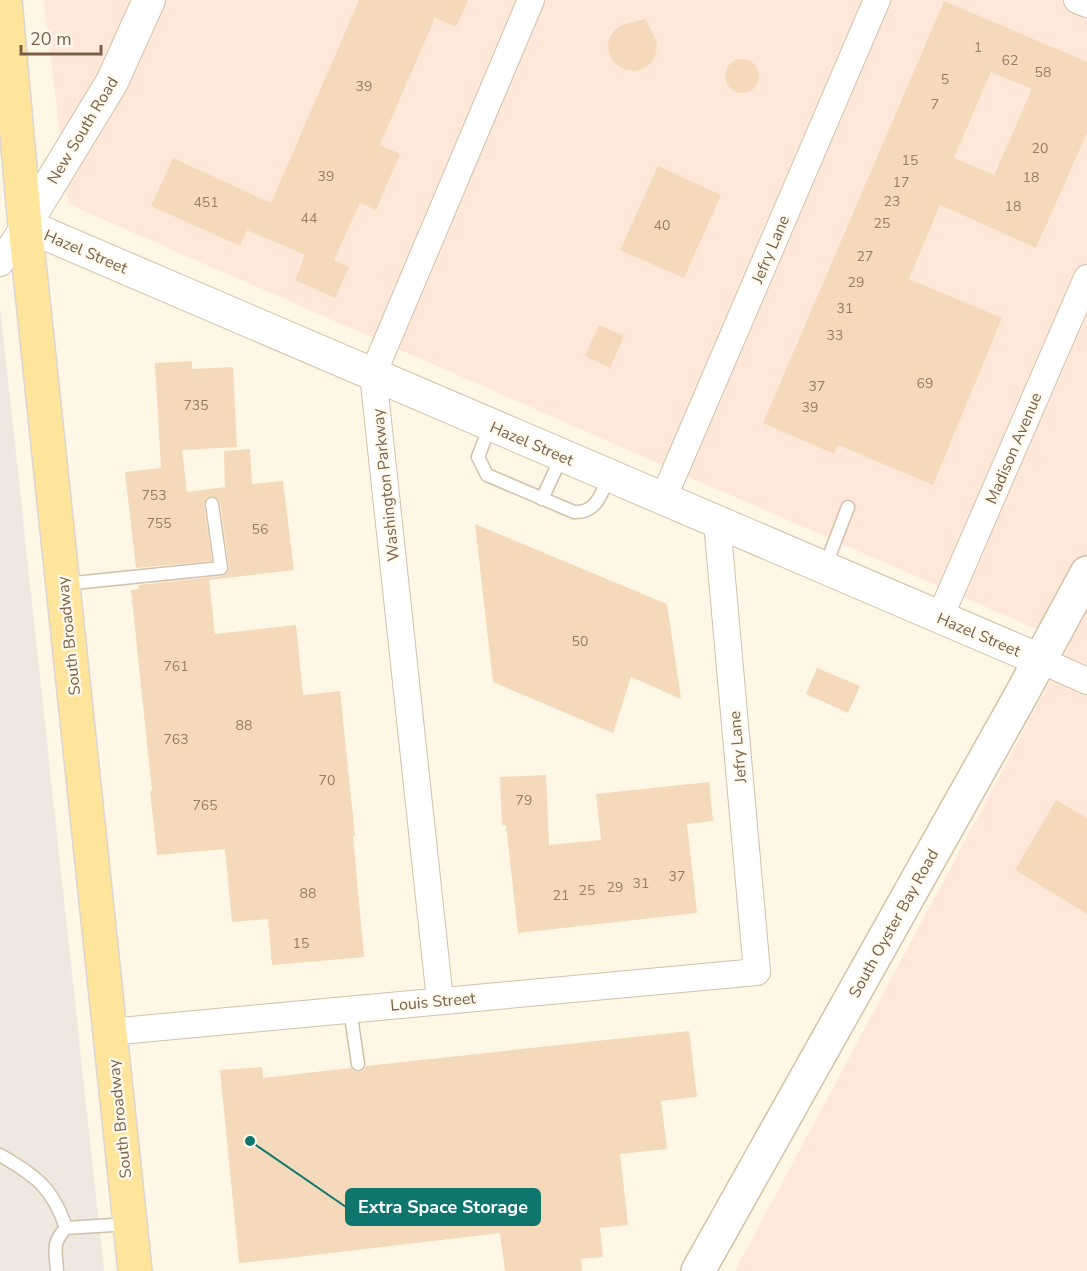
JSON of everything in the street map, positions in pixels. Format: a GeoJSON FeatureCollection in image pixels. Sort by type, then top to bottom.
{"type":"FeatureCollection","features":[{"type":"Feature","properties":{"kind":"main road","name":"South Broadway"},"geometry":{"type":"LineString","coordinates":[[4,0],[62,584],[135,1271]]}},
{"type":"Feature","properties":{"kind":"main road","name":"South Oyster Bay Road"},"geometry":{"type":"LineString","coordinates":[[698,1271],[1087,573]]}},
{"type":"Feature","properties":{"kind":"street","name":"New South Road"},"geometry":{"type":"LineString","coordinates":[[25,225],[112,82],[149,0]]}},
{"type":"Feature","properties":{"kind":"street","name":"Washington Parkway"},"geometry":{"type":"LineString","coordinates":[[440,1000],[373,374],[531,0]]}},
{"type":"Feature","properties":{"kind":"street","name":"Jefry Lane"},"geometry":{"type":"LineString","coordinates":[[663,499],[877,0]]}},
{"type":"Feature","properties":{"kind":"street"},"geometry":{"type":"LineString","coordinates":[[1077,0],[1087,4]]}},
{"type":"Feature","properties":{"kind":"street"},"geometry":{"type":"LineString","coordinates":[[0,263],[25,225]]}},
{"type":"Feature","properties":{"kind":"street","name":"Hazel Street"},"geometry":{"type":"LineString","coordinates":[[25,225],[1040,660]]}},
{"type":"Feature","properties":{"kind":"street","name":"Madison Avenue"},"geometry":{"type":"LineString","coordinates":[[940,617],[1087,278]]}},
{"type":"Feature","properties":{"kind":"street","name":"Jefry Lane"},"geometry":{"type":"LineString","coordinates":[[717,522],[757,972]]}},
{"type":"Feature","properties":{"kind":"street"},"geometry":{"type":"LineString","coordinates":[[1040,660],[1087,681]]}},
{"type":"Feature","properties":{"kind":"street","name":"Louis Street"},"geometry":{"type":"LineString","coordinates":[[110,1032],[757,972]]}},
{"type":"Feature","properties":{"kind":"lane"},"geometry":{"type":"LineString","coordinates":[[491,425],[478,457],[487,475],[542,499],[574,512],[582,512],[595,506],[609,476]]}},
{"type":"Feature","properties":{"kind":"lane"},"geometry":{"type":"LineString","coordinates":[[542,499],[562,455]]}},
{"type":"Feature","properties":{"kind":"lane"},"geometry":{"type":"LineString","coordinates":[[62,584],[220,568],[212,504]]}},
{"type":"Feature","properties":{"kind":"lane"},"geometry":{"type":"LineString","coordinates":[[825,568],[848,507]]}},
{"type":"Feature","properties":{"kind":"lane"},"geometry":{"type":"LineString","coordinates":[[350,1010],[358,1064]]}},
{"type":"Feature","properties":{"kind":"lane"},"geometry":{"type":"LineString","coordinates":[[0,1155],[22,1167],[42,1183],[62,1214],[66,1228]]}},
{"type":"Feature","properties":{"kind":"lane"},"geometry":{"type":"LineString","coordinates":[[57,1271],[55,1245],[66,1228],[130,1223]]}},
{"type":"Feature","properties":{"kind":"shaded area"},"geometry":{"type":"Polygon","coordinates":[[[44,0],[1087,0],[1087,1271],[735,1271],[1070,644],[68,204],[44,0]]]}},
{"type":"Feature","properties":{"kind":"shaded area"},"geometry":{"type":"Polygon","coordinates":[[[0,306],[104,1271],[0,1271],[0,306]]]}},
{"type":"Feature","properties":{"kind":"building"},"geometry":{"type":"Polygon","coordinates":[[[359,0],[468,0],[456,27],[435,18],[380,145],[400,154],[376,210],[360,203],[334,260],[349,267],[335,298],[295,280],[305,255],[247,230],[240,246],[151,206],[173,158],[271,203],[359,0]]]}},
{"type":"Feature","properties":{"kind":"building"},"geometry":{"type":"Polygon","coordinates":[[[944,1],[1087,62],[1087,133],[1036,248],[940,205],[909,279],[1002,318],[933,485],[838,445],[834,454],[763,423],[944,1]],[[991,72],[954,158],[994,175],[1032,89],[991,72]]]}},
{"type":"Feature","properties":{"kind":"building"},"geometry":{"type":"Polygon","coordinates":[[[645,19],[656,40],[655,56],[651,63],[643,69],[635,71],[619,67],[610,56],[609,39],[622,25],[645,19]]]}},
{"type":"Feature","properties":{"kind":"building"},"geometry":{"type":"Polygon","coordinates":[[[742,59],[754,64],[759,76],[754,88],[742,93],[730,88],[725,76],[730,64],[742,59]]]}},
{"type":"Feature","properties":{"kind":"building"},"geometry":{"type":"Polygon","coordinates":[[[658,166],[721,195],[684,278],[620,250],[658,166]]]}},
{"type":"Feature","properties":{"kind":"building"},"geometry":{"type":"Polygon","coordinates":[[[599,325],[624,336],[610,368],[585,356],[599,325]]]}},
{"type":"Feature","properties":{"kind":"building"},"geometry":{"type":"Polygon","coordinates":[[[192,361],[192,369],[233,367],[237,447],[182,450],[187,492],[225,487],[224,451],[250,449],[252,484],[283,481],[294,570],[209,580],[215,634],[296,625],[303,695],[340,691],[355,836],[353,836],[364,957],[272,965],[268,919],[232,922],[225,849],[157,855],[131,590],[139,589],[138,585],[222,576],[226,574],[229,567],[220,503],[218,499],[211,496],[207,498],[204,505],[212,561],[136,568],[125,472],[161,468],[155,363],[192,361]]]}},
{"type":"Feature","properties":{"kind":"building"},"geometry":{"type":"Polygon","coordinates":[[[475,524],[667,604],[681,699],[631,677],[613,733],[493,682],[475,524]]]}},
{"type":"Feature","properties":{"kind":"building"},"geometry":{"type":"Polygon","coordinates":[[[817,668],[860,686],[848,713],[806,694],[817,668]]]}},
{"type":"Feature","properties":{"kind":"building"},"geometry":{"type":"Polygon","coordinates":[[[546,775],[549,845],[601,840],[596,794],[709,782],[713,821],[687,824],[697,913],[518,933],[506,825],[502,825],[500,777],[546,775]]]}},
{"type":"Feature","properties":{"kind":"building"},"geometry":{"type":"Polygon","coordinates":[[[1056,800],[1087,818],[1087,914],[1015,870],[1056,800]]]}},
{"type":"Feature","properties":{"kind":"building"},"geometry":{"type":"Polygon","coordinates":[[[689,1031],[697,1097],[661,1101],[667,1149],[620,1154],[628,1225],[600,1228],[603,1257],[581,1259],[582,1271],[505,1271],[500,1233],[239,1263],[220,1070],[262,1067],[263,1078],[351,1068],[359,1072],[366,1066],[689,1031]]]}},
{"type":"Feature","properties":{"kind":"place","name":"Extra Space Storage"},"geometry":{"type":"Point","coordinates":[250,1141]}}]}
